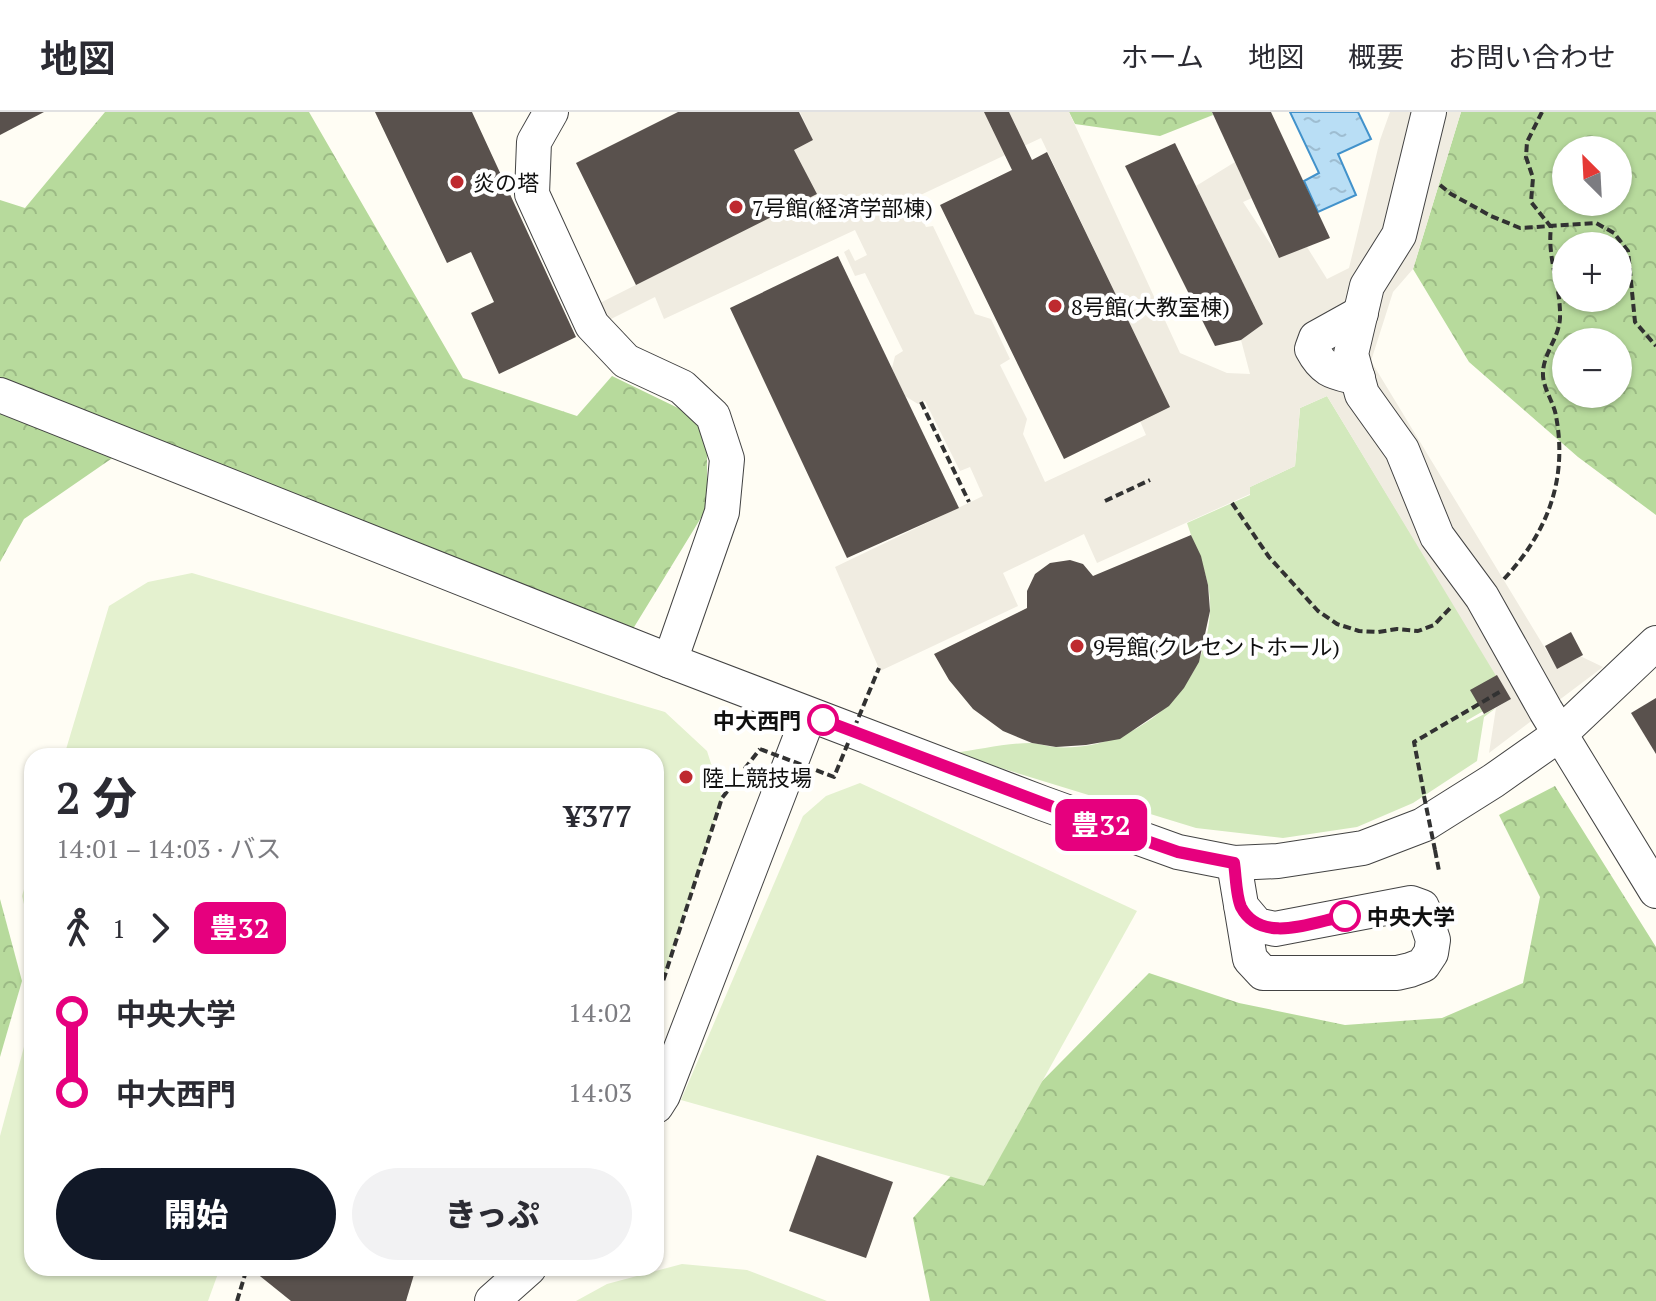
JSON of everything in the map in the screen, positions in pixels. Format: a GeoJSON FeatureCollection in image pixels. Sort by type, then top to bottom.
{"type":"FeatureCollection","features":[{"type":"Feature","properties":{"kind":"street"},"geometry":{"type":"LineString","coordinates":[[551,112],[534,142],[532,194],[592,325],[626,361],[682,387],[713,416],[727,459],[722,512],[670,661]]}},
{"type":"Feature","properties":{"kind":"street"},"geometry":{"type":"LineString","coordinates":[[1429,112],[1399,235],[1367,286],[1351,354],[1362,394],[1402,450],[1437,536],[1482,597],[1560,734],[1656,891]]}},
{"type":"Feature","properties":{"kind":"street"},"geometry":{"type":"LineString","coordinates":[[0,395],[809,715],[1109,828],[1178,852],[1234,863],[1319,856],[1363,848],[1423,825],[1560,734],[1656,643]]}},
{"type":"Feature","properties":{"kind":"street"},"geometry":{"type":"LineString","coordinates":[[664,1092],[809,715]]}},
{"type":"Feature","properties":{"kind":"street"},"geometry":{"type":"LineString","coordinates":[[1234,863],[1241,906],[1250,959],[1263,973],[1397,973],[1423,965],[1431,953],[1433,940],[1422,907],[1411,903],[1275,929],[1257,925],[1241,906]]}},
{"type":"Feature","properties":{"kind":"street"},"geometry":{"type":"LineString","coordinates":[[492,1301],[520,1276]]}},
{"type":"Feature","properties":{"kind":"path"},"geometry":{"type":"LineString","coordinates":[[1504,579],[1526,555],[1541,530],[1551,504],[1561,449],[1556,412],[1543,379],[1544,358],[1554,342],[1560,320],[1558,287],[1548,248],[1551,227],[1531,202],[1533,178],[1526,157],[1527,142],[1542,112]]}},
{"type":"Feature","properties":{"kind":"path"},"geometry":{"type":"LineString","coordinates":[[1416,166],[1451,194],[1520,228],[1596,223],[1614,233],[1628,251],[1635,322],[1656,346]]}},
{"type":"Feature","properties":{"kind":"path"},"geometry":{"type":"LineString","coordinates":[[921,402],[969,502]]}},
{"type":"Feature","properties":{"kind":"path"},"geometry":{"type":"LineString","coordinates":[[1105,501],[1150,480]]}},
{"type":"Feature","properties":{"kind":"path"},"geometry":{"type":"LineString","coordinates":[[1232,503],[1269,557],[1318,611],[1337,624],[1359,631],[1418,631],[1434,625],[1454,604]]}},
{"type":"Feature","properties":{"kind":"path"},"geometry":{"type":"LineString","coordinates":[[664,978],[722,798],[760,749],[834,777],[879,668]]}},
{"type":"Feature","properties":{"kind":"path"},"geometry":{"type":"LineString","coordinates":[[1439,871],[1414,742],[1505,689]]}},
{"type":"Feature","properties":{"kind":"path"},"geometry":{"type":"LineString","coordinates":[[237,1301],[245,1276]]}},
{"type":"Feature","properties":{"kind":"green space"},"geometry":{"type":"Polygon","coordinates":[[[105,112],[309,112],[463,378],[577,416],[612,376],[707,422],[707,508],[628,637],[124,450],[24,519],[0,562],[0,200],[25,208],[105,112]]]}},
{"type":"Feature","properties":{"kind":"green space"},"geometry":{"type":"Polygon","coordinates":[[[1069,112],[1212,112],[1213,115],[1160,136],[1075,124],[1069,112]]]}},
{"type":"Feature","properties":{"kind":"green space"},"geometry":{"type":"Polygon","coordinates":[[[1461,112],[1656,112],[1656,515],[1578,457],[1469,362],[1413,269],[1461,112]]]}},
{"type":"Feature","properties":{"kind":"green space"},"geometry":{"type":"Polygon","coordinates":[[[1327,396],[1497,675],[1492,706],[1466,721],[1496,708],[1484,717],[1477,761],[1413,803],[1357,827],[1283,838],[1196,828],[952,753],[1021,743],[1059,747],[1091,745],[1137,728],[1174,699],[1199,659],[1207,636],[1210,611],[1206,577],[1187,523],[1250,495],[1250,487],[1295,466],[1300,408],[1327,396]]]}},
{"type":"Feature","properties":{"kind":"green space","name":"陸上競技場"},"geometry":{"type":"Polygon","coordinates":[[[192,573],[665,712],[707,751],[722,798],[664,978],[664,748],[66,748],[109,606],[148,582],[192,573]]]}},
{"type":"Feature","properties":{"kind":"green space"},"geometry":{"type":"Polygon","coordinates":[[[860,783],[1137,911],[984,1186],[681,1100],[803,816],[826,796],[860,783]]]}},
{"type":"Feature","properties":{"kind":"green space"},"geometry":{"type":"Polygon","coordinates":[[[1555,786],[1656,947],[1656,1301],[930,1301],[913,1218],[977,1147],[1149,973],[1239,1003],[1345,1025],[1442,1018],[1523,983],[1540,897],[1499,815],[1555,786]]]}},
{"type":"Feature","properties":{"kind":"green space"},"geometry":{"type":"Polygon","coordinates":[[[0,899],[22,981],[0,1057],[0,899]]]}},
{"type":"Feature","properties":{"kind":"green space"},"geometry":{"type":"Polygon","coordinates":[[[24,1047],[24,1276],[217,1276],[208,1301],[0,1301],[0,1136],[24,1047]]]}},
{"type":"Feature","properties":{"kind":"green space"},"geometry":{"type":"Polygon","coordinates":[[[682,1264],[747,1270],[827,1301],[576,1301],[607,1284],[637,1276],[664,1276],[664,1269],[682,1264]]]}},
{"type":"Feature","properties":{"kind":"shaded area"},"geometry":{"type":"Polygon","coordinates":[[[800,112],[1069,112],[1180,353],[1227,373],[1250,374],[1241,340],[1263,324],[1196,186],[1235,162],[1252,198],[1243,202],[1279,257],[1307,247],[1327,279],[1349,268],[1380,140],[1390,112],[1461,112],[1413,269],[1393,292],[1371,361],[1557,668],[1578,655],[1603,667],[1489,753],[1496,708],[1510,699],[1327,396],[1300,408],[1295,466],[1250,487],[1250,494],[1097,563],[1084,534],[1003,573],[1018,606],[880,671],[835,567],[983,496],[970,467],[960,471],[925,401],[918,404],[905,396],[892,368],[895,356],[903,351],[865,273],[855,276],[844,252],[849,249],[855,261],[867,255],[855,230],[664,319],[655,297],[609,320],[600,303],[816,194],[794,150],[813,140],[800,112]],[[1041,138],[912,199],[926,227],[933,226],[975,314],[991,319],[1010,359],[1000,365],[1027,419],[1023,434],[1045,482],[1146,435],[1140,421],[1169,406],[1041,138]]]}},
{"type":"Feature","properties":{"kind":"water"},"geometry":{"type":"Polygon","coordinates":[[[1290,112],[1358,112],[1371,139],[1338,154],[1356,195],[1318,212],[1304,181],[1319,173],[1290,112]]]}},
{"type":"Feature","properties":{"kind":"building"},"geometry":{"type":"Polygon","coordinates":[[[0,112],[44,112],[0,135],[0,112]]]}},
{"type":"Feature","properties":{"kind":"building","name":"炎の塔"},"geometry":{"type":"Polygon","coordinates":[[[375,112],[472,112],[576,337],[499,374],[471,313],[494,302],[471,252],[447,263],[375,112]]]}},
{"type":"Feature","properties":{"kind":"building","name":"7号館(経済学部棟)"},"geometry":{"type":"Polygon","coordinates":[[[678,112],[799,112],[813,140],[794,150],[817,194],[636,285],[576,163],[678,112]]]}},
{"type":"Feature","properties":{"kind":"building","name":"8号館(大教室棟)"},"geometry":{"type":"Polygon","coordinates":[[[984,112],[1009,112],[1032,160],[1047,152],[1170,407],[1064,459],[940,205],[1012,170],[984,112]]]}},
{"type":"Feature","properties":{"kind":"building"},"geometry":{"type":"Polygon","coordinates":[[[1212,112],[1271,112],[1330,238],[1279,258],[1212,112]]]}},
{"type":"Feature","properties":{"kind":"building"},"geometry":{"type":"Polygon","coordinates":[[[1175,143],[1263,324],[1241,340],[1215,346],[1125,166],[1175,143]]]}},
{"type":"Feature","properties":{"kind":"building"},"geometry":{"type":"Polygon","coordinates":[[[838,256],[959,508],[847,558],[730,308],[838,256]]]}},
{"type":"Feature","properties":{"kind":"building","name":"9号館(クレセントホール)"},"geometry":{"type":"Polygon","coordinates":[[[1191,535],[1201,556],[1210,611],[1199,662],[1169,706],[1120,739],[1056,747],[1032,743],[1003,731],[973,709],[949,680],[934,654],[1027,608],[1027,591],[1035,574],[1050,563],[1070,560],[1083,564],[1093,576],[1191,535]]]}},
{"type":"Feature","properties":{"kind":"building"},"geometry":{"type":"Polygon","coordinates":[[[1571,632],[1583,655],[1557,669],[1545,646],[1571,632]]]}},
{"type":"Feature","properties":{"kind":"building"},"geometry":{"type":"Polygon","coordinates":[[[1497,675],[1511,699],[1484,714],[1470,690],[1497,675]]]}},
{"type":"Feature","properties":{"kind":"building"},"geometry":{"type":"Polygon","coordinates":[[[1656,698],[1656,754],[1631,713],[1656,698]]]}},
{"type":"Feature","properties":{"kind":"building"},"geometry":{"type":"Polygon","coordinates":[[[817,1155],[893,1182],[866,1258],[789,1231],[817,1155]]]}},
{"type":"Feature","properties":{"kind":"building"},"geometry":{"type":"Polygon","coordinates":[[[260,1276],[414,1276],[406,1301],[291,1301],[260,1276]]]}},
{"type":"Feature","properties":{"kind":"bus line","name":"豊32"},"geometry":{"type":"LineString","coordinates":[[823,720],[1109,828],[1178,852],[1234,863],[1241,906],[1257,925],[1275,929],[1345,916]]}},
{"type":"Feature","properties":{"kind":"place","name":"炎の塔"},"geometry":{"type":"Point","coordinates":[457,182]}},
{"type":"Feature","properties":{"kind":"place","name":"7号館(経済学部棟)"},"geometry":{"type":"Point","coordinates":[736,207]}},
{"type":"Feature","properties":{"kind":"place","name":"8号館(大教室棟)"},"geometry":{"type":"Point","coordinates":[1055,306]}},
{"type":"Feature","properties":{"kind":"place","name":"9号館(クレセントホール)"},"geometry":{"type":"Point","coordinates":[1077,646]}},
{"type":"Feature","properties":{"kind":"place","name":"中大西門"},"geometry":{"type":"Point","coordinates":[823,720]}},
{"type":"Feature","properties":{"kind":"place","name":"陸上競技場"},"geometry":{"type":"Point","coordinates":[686,777]}},
{"type":"Feature","properties":{"kind":"place","name":"中央大学"},"geometry":{"type":"Point","coordinates":[1345,916]}}]}
